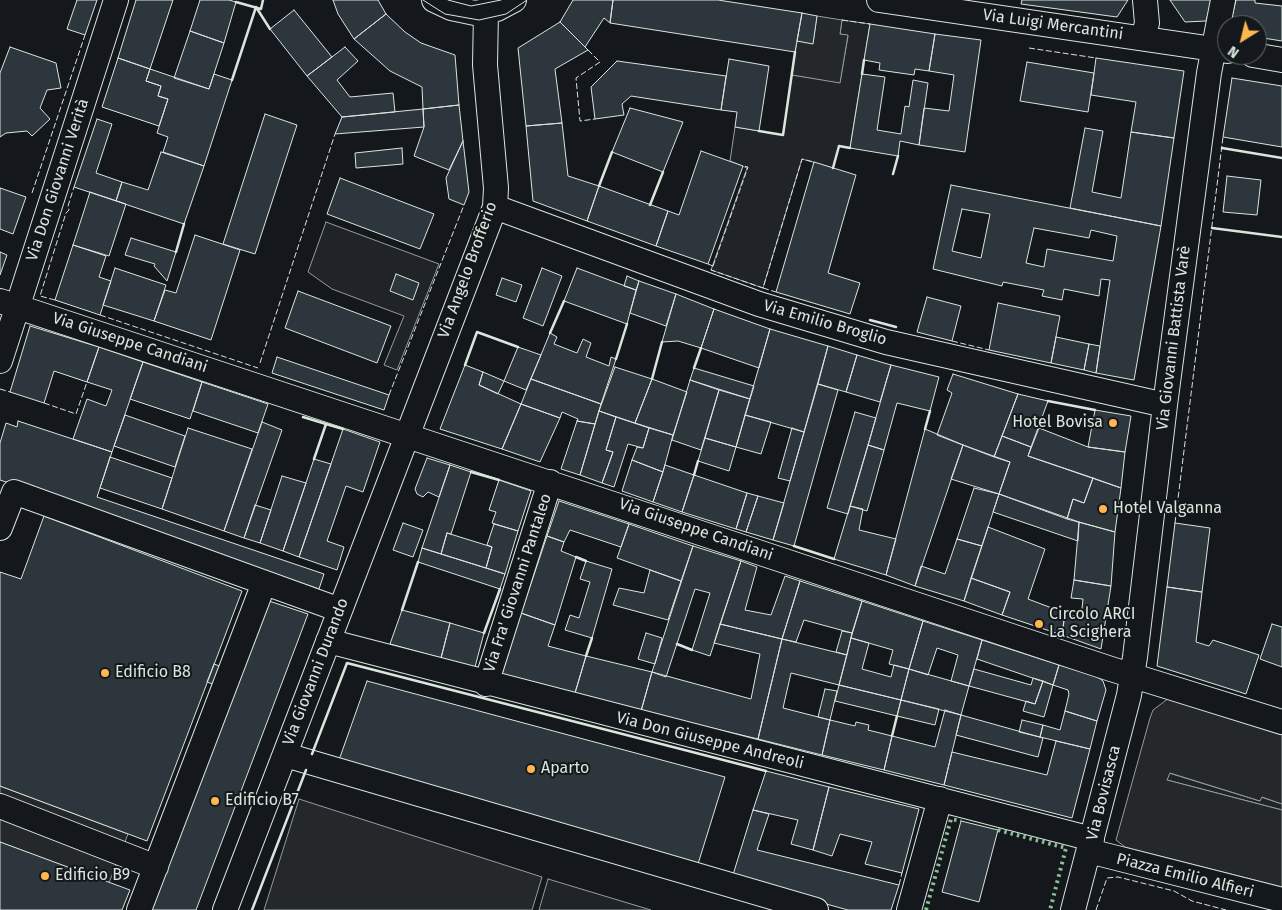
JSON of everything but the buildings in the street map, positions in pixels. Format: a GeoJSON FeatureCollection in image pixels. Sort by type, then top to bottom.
{"type":"FeatureCollection","features":[{"type":"Feature","properties":{"kind":"street","name":"Via Don Giovanni Verità"},"geometry":{"type":"LineString","coordinates":[[0,361],[9,304],[116,0]]}},
{"type":"Feature","properties":{"kind":"street"},"geometry":{"type":"LineString","coordinates":[[434,0],[464,12],[486,11],[514,0]]}},
{"type":"Feature","properties":{"kind":"street","name":"Via Luigi Mercantini"},"geometry":{"type":"LineString","coordinates":[[879,0],[1217,50]]}},
{"type":"Feature","properties":{"kind":"street"},"geometry":{"type":"LineString","coordinates":[[1143,38],[1147,23],[1145,0]]}},
{"type":"Feature","properties":{"kind":"street","name":"Via Giovanni Battista Varè"},"geometry":{"type":"LineString","coordinates":[[1222,15],[1223,0]]}},
{"type":"Feature","properties":{"kind":"street","name":"Via Angelo Brofferio"},"geometry":{"type":"LineString","coordinates":[[406,434],[495,207],[496,188],[485,65],[486,11]]}},
{"type":"Feature","properties":{"kind":"street"},"geometry":{"type":"LineString","coordinates":[[1267,58],[1282,60]]}},
{"type":"Feature","properties":{"kind":"street","name":"Via Giovanni Battista Varè"},"geometry":{"type":"LineString","coordinates":[[1132,676],[1165,405],[1218,65]]}},
{"type":"Feature","properties":{"kind":"street","name":"Via Emilio Broglio"},"geometry":{"type":"LineString","coordinates":[[495,207],[758,304],[868,336],[1165,405]]}},
{"type":"Feature","properties":{"kind":"street","name":"Via Giuseppe Candiani"},"geometry":{"type":"LineString","coordinates":[[9,304],[263,378],[406,434],[1132,676]]}},
{"type":"Feature","properties":{"kind":"street","name":"Via Giovanni Durando"},"geometry":{"type":"LineString","coordinates":[[225,910],[406,434]]}},
{"type":"Feature","properties":{"kind":"street","name":"Via Fra' Giovanni Pantaleo"},"geometry":{"type":"LineString","coordinates":[[486,684],[550,482]]}},
{"type":"Feature","properties":{"kind":"street"},"geometry":{"type":"LineString","coordinates":[[0,528],[14,492],[340,610]]}},
{"type":"Feature","properties":{"kind":"street"},"geometry":{"type":"LineString","coordinates":[[139,910],[264,583]]}},
{"type":"Feature","properties":{"kind":"street","name":"Via Don Giuseppe Andreoli"},"geometry":{"type":"LineString","coordinates":[[328,641],[486,684],[940,799],[1090,845]]}},
{"type":"Feature","properties":{"kind":"street"},"geometry":{"type":"LineString","coordinates":[[1132,676],[1282,722]]}},
{"type":"Feature","properties":{"kind":"street","name":"Via Bovisasca"},"geometry":{"type":"LineString","coordinates":[[1073,910],[1132,676]]}},
{"type":"Feature","properties":{"kind":"street"},"geometry":{"type":"LineString","coordinates":[[289,756],[816,910]]}},
{"type":"Feature","properties":{"kind":"street"},"geometry":{"type":"LineString","coordinates":[[909,910],[940,799]]}},
{"type":"Feature","properties":{"kind":"street"},"geometry":{"type":"LineString","coordinates":[[0,806],[156,867]]}},
{"type":"Feature","properties":{"kind":"street","name":"Piazza Emilio Alfieri"},"geometry":{"type":"LineString","coordinates":[[1090,845],[1282,900]]}},
{"type":"Feature","properties":{"kind":"shaded area"},"geometry":{"type":"Polygon","coordinates":[[[817,16],[842,20],[840,34],[848,35],[840,83],[792,75],[797,41],[813,43],[817,16]]]}},
{"type":"Feature","properties":{"kind":"shaded area"},"geometry":{"type":"Polygon","coordinates":[[[842,20],[870,24],[850,148],[839,146],[833,168],[802,159],[763,288],[711,270],[747,168],[730,161],[735,127],[783,135],[792,75],[840,82],[848,36],[840,34],[842,20]]]}},
{"type":"Feature","properties":{"kind":"shaded area"},"geometry":{"type":"Polygon","coordinates":[[[326,222],[439,264],[397,370],[384,365],[404,316],[332,289],[308,272],[326,222]]]}},
{"type":"Feature","properties":{"kind":"shaded area"},"geometry":{"type":"Polygon","coordinates":[[[1169,698],[1282,735],[1282,804],[1262,797],[1260,801],[1170,773],[1167,780],[1282,810],[1282,887],[1125,847],[1116,840],[1150,718],[1153,710],[1169,698]]]}},
{"type":"Feature","properties":{"kind":"shaded area"},"geometry":{"type":"Polygon","coordinates":[[[1169,773],[1260,801],[1261,797],[1282,804],[1282,810],[1167,780],[1169,773]]]}},
{"type":"Feature","properties":{"kind":"shaded area"},"geometry":{"type":"Polygon","coordinates":[[[0,786],[128,834],[109,883],[0,842],[0,786]]]}},
{"type":"Feature","properties":{"kind":"shaded area"},"geometry":{"type":"Polygon","coordinates":[[[299,799],[542,877],[532,910],[264,910],[299,799]]]}},
{"type":"Feature","properties":{"kind":"shaded area"},"geometry":{"type":"Polygon","coordinates":[[[548,879],[651,910],[539,910],[548,879]]]}},
{"type":"Feature","properties":{"kind":"tram line"},"geometry":{"type":"LineString","coordinates":[[423,0],[445,14],[479,20],[506,14],[527,0]]}},
{"type":"Feature","properties":{"kind":"tram line"},"geometry":{"type":"LineString","coordinates":[[448,0],[471,6],[501,0]]}},
{"type":"Feature","properties":{"kind":"hedge"},"geometry":{"type":"LineString","coordinates":[[926,910],[951,819],[961,821]]}},
{"type":"Feature","properties":{"kind":"hedge"},"geometry":{"type":"LineString","coordinates":[[998,830],[1066,848],[1050,910]]}},
{"type":"Feature","properties":{"kind":"fence"},"geometry":{"type":"LineString","coordinates":[[842,20],[870,24]]}},
{"type":"Feature","properties":{"kind":"fence"},"geometry":{"type":"LineString","coordinates":[[32,193],[85,35]]}},
{"type":"Feature","properties":{"kind":"fence"},"geometry":{"type":"LineString","coordinates":[[1029,48],[1096,58]]}},
{"type":"Feature","properties":{"kind":"fence"},"geometry":{"type":"LineString","coordinates":[[588,50],[600,62],[576,78],[580,121],[595,119]]}},
{"type":"Feature","properties":{"kind":"fence"},"geometry":{"type":"LineString","coordinates":[[260,363],[335,134]]}},
{"type":"Feature","properties":{"kind":"fence"},"geometry":{"type":"LineString","coordinates":[[1175,523],[1223,137]]}},
{"type":"Feature","properties":{"kind":"fence"},"geometry":{"type":"LineString","coordinates":[[708,264],[713,266],[711,270],[763,288],[802,159],[814,162]]}},
{"type":"Feature","properties":{"kind":"fence"},"geometry":{"type":"LineString","coordinates":[[713,266],[748,167],[743,166]]}},
{"type":"Feature","properties":{"kind":"fence"},"geometry":{"type":"LineString","coordinates":[[55,300],[40,296],[66,213],[69,210],[68,206],[74,187]]}},
{"type":"Feature","properties":{"kind":"fence"},"geometry":{"type":"LineString","coordinates":[[389,395],[464,205]]}},
{"type":"Feature","properties":{"kind":"fence"},"geometry":{"type":"LineString","coordinates":[[763,288],[776,292]]}},
{"type":"Feature","properties":{"kind":"fence"},"geometry":{"type":"LineString","coordinates":[[100,315],[258,368]]}},
{"type":"Feature","properties":{"kind":"fence"},"geometry":{"type":"LineString","coordinates":[[952,341],[989,350]]}},
{"type":"Feature","properties":{"kind":"fence"},"geometry":{"type":"LineString","coordinates":[[44,403],[76,414],[87,382]]}},
{"type":"Feature","properties":{"kind":"fence"},"geometry":{"type":"LineString","coordinates":[[0,389],[10,392]]}},
{"type":"Feature","properties":{"kind":"fence"},"geometry":{"type":"LineString","coordinates":[[899,885],[902,873]]}},
{"type":"Feature","properties":{"kind":"fence"},"geometry":{"type":"LineString","coordinates":[[1096,910],[1107,878],[1118,877],[1174,891],[1192,901],[1226,910]]}},
{"type":"Feature","properties":{"kind":"wall"},"geometry":{"type":"LineString","coordinates":[[236,2],[261,9],[263,0]]}},
{"type":"Feature","properties":{"kind":"wall"},"geometry":{"type":"LineString","coordinates":[[232,80],[256,7],[270,29]]}},
{"type":"Feature","properties":{"kind":"wall"},"geometry":{"type":"LineString","coordinates":[[759,131],[783,135],[795,52]]}},
{"type":"Feature","properties":{"kind":"wall"},"geometry":{"type":"LineString","coordinates":[[862,74],[864,60]]}},
{"type":"Feature","properties":{"kind":"wall"},"geometry":{"type":"LineString","coordinates":[[833,168],[839,146],[850,148]]}},
{"type":"Feature","properties":{"kind":"wall"},"geometry":{"type":"LineString","coordinates":[[1222,148],[1282,158]]}},
{"type":"Feature","properties":{"kind":"wall"},"geometry":{"type":"LineString","coordinates":[[599,186],[612,152]]}},
{"type":"Feature","properties":{"kind":"wall"},"geometry":{"type":"LineString","coordinates":[[893,174],[898,156]]}},
{"type":"Feature","properties":{"kind":"wall"},"geometry":{"type":"LineString","coordinates":[[650,205],[663,172]]}},
{"type":"Feature","properties":{"kind":"wall"},"geometry":{"type":"LineString","coordinates":[[176,252],[184,224]]}},
{"type":"Feature","properties":{"kind":"wall"},"geometry":{"type":"LineString","coordinates":[[1212,228],[1282,237]]}},
{"type":"Feature","properties":{"kind":"wall"},"geometry":{"type":"LineString","coordinates":[[550,333],[564,301]]}},
{"type":"Feature","properties":{"kind":"wall"},"geometry":{"type":"LineString","coordinates":[[870,320],[896,327]]}},
{"type":"Feature","properties":{"kind":"wall"},"geometry":{"type":"LineString","coordinates":[[616,359],[627,324]]}},
{"type":"Feature","properties":{"kind":"wall"},"geometry":{"type":"LineString","coordinates":[[465,365],[477,332],[518,347]]}},
{"type":"Feature","properties":{"kind":"wall"},"geometry":{"type":"LineString","coordinates":[[652,379],[662,342]]}},
{"type":"Feature","properties":{"kind":"wall"},"geometry":{"type":"LineString","coordinates":[[694,368],[701,348]]}},
{"type":"Feature","properties":{"kind":"wall"},"geometry":{"type":"LineString","coordinates":[[1048,401],[1095,410]]}},
{"type":"Feature","properties":{"kind":"wall"},"geometry":{"type":"LineString","coordinates":[[925,429],[930,411]]}},
{"type":"Feature","properties":{"kind":"wall"},"geometry":{"type":"LineString","coordinates":[[303,417],[326,424]]}},
{"type":"Feature","properties":{"kind":"wall"},"geometry":{"type":"LineString","coordinates":[[314,459],[326,424],[343,429]]}},
{"type":"Feature","properties":{"kind":"wall"},"geometry":{"type":"LineString","coordinates":[[694,475],[698,461]]}},
{"type":"Feature","properties":{"kind":"wall"},"geometry":{"type":"LineString","coordinates":[[471,472],[499,480]]}},
{"type":"Feature","properties":{"kind":"wall"},"geometry":{"type":"LineString","coordinates":[[794,546],[834,559]]}},
{"type":"Feature","properties":{"kind":"wall"},"geometry":{"type":"LineString","coordinates":[[576,557],[586,561]]}},
{"type":"Feature","properties":{"kind":"wall"},"geometry":{"type":"LineString","coordinates":[[402,610],[418,562]]}},
{"type":"Feature","properties":{"kind":"wall"},"geometry":{"type":"LineString","coordinates":[[484,633],[500,589]]}},
{"type":"Feature","properties":{"kind":"wall"},"geometry":{"type":"LineString","coordinates":[[586,656],[592,638]]}},
{"type":"Feature","properties":{"kind":"wall"},"geometry":{"type":"LineString","coordinates":[[677,644],[692,650]]}},
{"type":"Feature","properties":{"kind":"wall"},"geometry":{"type":"LineString","coordinates":[[312,754],[347,663],[766,771]]}},
{"type":"Feature","properties":{"kind":"wall"},"geometry":{"type":"LineString","coordinates":[[892,736],[897,716]]}},
{"type":"Feature","properties":{"kind":"wall"},"geometry":{"type":"LineString","coordinates":[[252,910],[306,770]]}},
{"type":"Feature","properties":{"kind":"place","name":"Hotel Bovisa"},"geometry":{"type":"Point","coordinates":[1113,423]}},
{"type":"Feature","properties":{"kind":"place","name":"Hotel Valganna"},"geometry":{"type":"Point","coordinates":[1103,509]}},
{"type":"Feature","properties":{"kind":"place","name":"Circolo ARCI La Scighera"},"geometry":{"type":"Point","coordinates":[1039,624]}},
{"type":"Feature","properties":{"kind":"place","name":"Edificio B8"},"geometry":{"type":"Point","coordinates":[105,673]}},
{"type":"Feature","properties":{"kind":"place","name":"Aparto"},"geometry":{"type":"Point","coordinates":[531,769]}},
{"type":"Feature","properties":{"kind":"place","name":"Edificio B7"},"geometry":{"type":"Point","coordinates":[215,801]}},
{"type":"Feature","properties":{"kind":"place","name":"Edificio B9"},"geometry":{"type":"Point","coordinates":[45,876]}}]}
